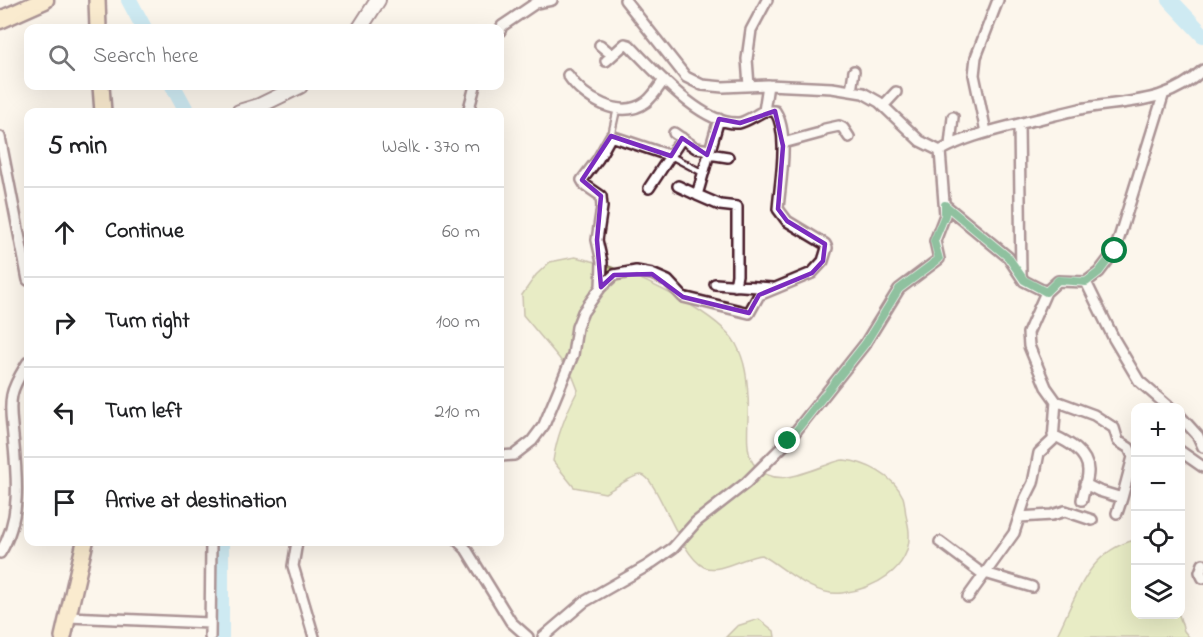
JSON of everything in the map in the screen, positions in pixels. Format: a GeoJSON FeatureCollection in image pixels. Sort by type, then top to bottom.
{"type":"FeatureCollection","features":[{"type":"Feature","properties":{"kind":"highway"},"geometry":{"type":"LineString","coordinates":[[0,9],[16,0]]}},
{"type":"Feature","properties":{"kind":"highway"},"geometry":{"type":"LineString","coordinates":[[0,20],[45,0]]}},
{"type":"Feature","properties":{"kind":"main road"},"geometry":{"type":"LineString","coordinates":[[97,0],[98,24]]}},
{"type":"Feature","properties":{"kind":"main road"},"geometry":{"type":"LineString","coordinates":[[363,24],[378,0]]}},
{"type":"Feature","properties":{"kind":"main road"},"geometry":{"type":"LineString","coordinates":[[101,90],[103,108]]}},
{"type":"Feature","properties":{"kind":"main road"},"geometry":{"type":"LineString","coordinates":[[253,108],[292,90]]}},
{"type":"Feature","properties":{"kind":"main road"},"geometry":{"type":"LineString","coordinates":[[63,637],[84,546]]}},
{"type":"Feature","properties":{"kind":"street"},"geometry":{"type":"LineString","coordinates":[[504,25],[536,3],[552,0]]}},
{"type":"Feature","properties":{"kind":"street"},"geometry":{"type":"LineString","coordinates":[[625,0],[686,76],[702,85],[832,88],[863,93],[883,106],[920,141],[939,151]]}},
{"type":"Feature","properties":{"kind":"street"},"geometry":{"type":"LineString","coordinates":[[749,86],[751,30],[767,0]]}},
{"type":"Feature","properties":{"kind":"street"},"geometry":{"type":"LineString","coordinates":[[986,132],[974,66],[998,0]]}},
{"type":"Feature","properties":{"kind":"street"},"geometry":{"type":"LineString","coordinates":[[504,456],[514,455],[532,441],[544,425],[573,355],[577,327],[583,312],[601,287],[614,275],[636,271],[652,274],[668,281],[682,297],[749,313],[759,295],[812,273],[823,261],[827,248],[825,244],[787,221],[778,209],[783,143],[779,116],[775,111],[764,111],[740,123],[719,119],[683,99],[629,45],[625,44],[609,58],[600,45]]}},
{"type":"Feature","properties":{"kind":"street"},"geometry":{"type":"LineString","coordinates":[[939,151],[986,132],[1079,109],[1163,96],[1191,81],[1203,70]]}},
{"type":"Feature","properties":{"kind":"street"},"geometry":{"type":"LineString","coordinates":[[850,91],[854,72]]}},
{"type":"Feature","properties":{"kind":"street"},"geometry":{"type":"LineString","coordinates":[[568,75],[572,82],[602,106],[617,108],[632,108],[646,103],[664,80]]}},
{"type":"Feature","properties":{"kind":"street"},"geometry":{"type":"LineString","coordinates":[[764,111],[768,85]]}},
{"type":"Feature","properties":{"kind":"street"},"geometry":{"type":"LineString","coordinates":[[469,108],[474,90]]}},
{"type":"Feature","properties":{"kind":"street"},"geometry":{"type":"LineString","coordinates":[[883,106],[896,92]]}},
{"type":"Feature","properties":{"kind":"street"},"geometry":{"type":"LineString","coordinates":[[1117,513],[1132,457],[1129,448],[1118,441],[1114,428],[1094,415],[1056,401],[1046,387],[1029,346],[1028,333],[1046,292],[1058,280],[1086,282],[1099,272],[1115,251],[1163,96]]}},
{"type":"Feature","properties":{"kind":"street"},"geometry":{"type":"LineString","coordinates":[[950,145],[953,117]]}},
{"type":"Feature","properties":{"kind":"street"},"geometry":{"type":"LineString","coordinates":[[697,195],[719,119]]}},
{"type":"Feature","properties":{"kind":"street"},"geometry":{"type":"LineString","coordinates":[[1018,124],[1021,276]]}},
{"type":"Feature","properties":{"kind":"street"},"geometry":{"type":"LineString","coordinates":[[783,143],[820,134],[825,129],[839,126],[849,137]]}},
{"type":"Feature","properties":{"kind":"street"},"geometry":{"type":"LineString","coordinates":[[601,287],[602,262],[597,240],[602,196],[585,186],[582,180],[598,159],[611,136],[671,156]]}},
{"type":"Feature","properties":{"kind":"street"},"geometry":{"type":"LineString","coordinates":[[650,188],[671,156],[678,136],[696,148],[728,158]]}},
{"type":"Feature","properties":{"kind":"street"},"geometry":{"type":"LineString","coordinates":[[0,137],[24,260]]}},
{"type":"Feature","properties":{"kind":"street"},"geometry":{"type":"LineString","coordinates":[[543,637],[584,603],[673,548],[696,522],[746,483],[788,441],[865,344],[899,289],[939,259],[934,241],[945,215],[945,205],[939,151]]}},
{"type":"Feature","properties":{"kind":"street"},"geometry":{"type":"LineString","coordinates":[[678,186],[720,205],[737,207],[735,286]]}},
{"type":"Feature","properties":{"kind":"street"},"geometry":{"type":"LineString","coordinates":[[945,205],[1008,257],[1024,280],[1046,292]]}},
{"type":"Feature","properties":{"kind":"street"},"geometry":{"type":"LineString","coordinates":[[1086,282],[1114,339],[1139,381],[1164,403]]}},
{"type":"Feature","properties":{"kind":"street"},"geometry":{"type":"LineString","coordinates":[[715,284],[774,289]]}},
{"type":"Feature","properties":{"kind":"street"},"geometry":{"type":"LineString","coordinates":[[0,553],[7,542],[16,507],[12,393],[24,373]]}},
{"type":"Feature","properties":{"kind":"street"},"geometry":{"type":"LineString","coordinates":[[968,597],[1014,533],[1033,483],[1039,453],[1053,440],[1056,401]]}},
{"type":"Feature","properties":{"kind":"street"},"geometry":{"type":"LineString","coordinates":[[1185,421],[1201,436],[1203,447]]}},
{"type":"Feature","properties":{"kind":"street"},"geometry":{"type":"LineString","coordinates":[[1053,435],[1080,452],[1087,462],[1089,473],[1082,500]]}},
{"type":"Feature","properties":{"kind":"street"},"geometry":{"type":"LineString","coordinates":[[1185,454],[1203,467]]}},
{"type":"Feature","properties":{"kind":"street"},"geometry":{"type":"LineString","coordinates":[[1085,484],[1122,498]]}},
{"type":"Feature","properties":{"kind":"street"},"geometry":{"type":"LineString","coordinates":[[1019,517],[1052,515],[1065,511],[1092,520]]}},
{"type":"Feature","properties":{"kind":"street"},"geometry":{"type":"LineString","coordinates":[[940,542],[985,574],[1032,587]]}},
{"type":"Feature","properties":{"kind":"street"},"geometry":{"type":"LineString","coordinates":[[210,637],[211,546]]}},
{"type":"Feature","properties":{"kind":"street"},"geometry":{"type":"LineString","coordinates":[[296,546],[293,566],[314,637]]}},
{"type":"Feature","properties":{"kind":"street"},"geometry":{"type":"LineString","coordinates":[[463,546],[511,622],[528,637]]}},
{"type":"Feature","properties":{"kind":"street"},"geometry":{"type":"LineString","coordinates":[[1203,564],[1200,572],[1203,578]]}},
{"type":"Feature","properties":{"kind":"street"},"geometry":{"type":"LineString","coordinates":[[68,617],[209,623]]}},
{"type":"Feature","properties":{"kind":"lane"},"geometry":{"type":"LineString","coordinates":[[611,136],[617,108]]}},
{"type":"Feature","properties":{"kind":"lane"},"geometry":{"type":"LineString","coordinates":[[671,156],[703,173]]}},
{"type":"Feature","properties":{"kind":"highlighted area"},"geometry":{"type":"Polygon","coordinates":[[[775,111],[783,146],[778,209],[787,221],[825,244],[823,261],[812,273],[759,295],[749,313],[683,297],[652,274],[614,275],[601,287],[597,240],[601,196],[582,180],[611,136],[671,156],[682,138],[707,155],[719,119],[740,123],[775,111]]]}},
{"type":"Feature","properties":{"kind":"green space"},"geometry":{"type":"Polygon","coordinates":[[[575,257],[609,266],[662,289],[698,310],[727,333],[736,344],[743,363],[748,396],[748,449],[753,463],[761,471],[769,476],[787,477],[844,460],[870,467],[893,483],[903,497],[909,531],[908,546],[897,567],[877,582],[842,593],[820,591],[762,555],[710,569],[695,560],[686,548],[648,479],[642,475],[629,479],[605,493],[574,487],[553,461],[563,424],[578,390],[573,377],[523,315],[522,295],[536,275],[550,262],[575,257]]]}},
{"type":"Feature","properties":{"kind":"green space"},"geometry":{"type":"Polygon","coordinates":[[[1131,542],[1131,619],[1180,619],[1184,631],[1189,637],[1056,637],[1077,592],[1094,565],[1105,554],[1131,542]]]}},
{"type":"Feature","properties":{"kind":"green space"},"geometry":{"type":"Polygon","coordinates":[[[759,619],[774,631],[775,637],[726,637],[737,626],[759,619]]]}},
{"type":"Feature","properties":{"kind":"waterway"},"geometry":{"type":"LineString","coordinates":[[129,0],[142,24]]}},
{"type":"Feature","properties":{"kind":"waterway"},"geometry":{"type":"LineString","coordinates":[[1170,0],[1203,35]]}},
{"type":"Feature","properties":{"kind":"waterway"},"geometry":{"type":"LineString","coordinates":[[175,90],[185,108]]}},
{"type":"Feature","properties":{"kind":"waterway"},"geometry":{"type":"LineString","coordinates":[[221,546],[221,637]]}},
{"type":"Feature","properties":{"kind":"route"},"geometry":{"type":"LineString","coordinates":[[788,441],[865,344],[899,289],[939,259],[934,241],[945,215],[945,205],[1008,257],[1024,280],[1046,292],[1058,280],[1086,282],[1099,272],[1115,251]]}}]}
